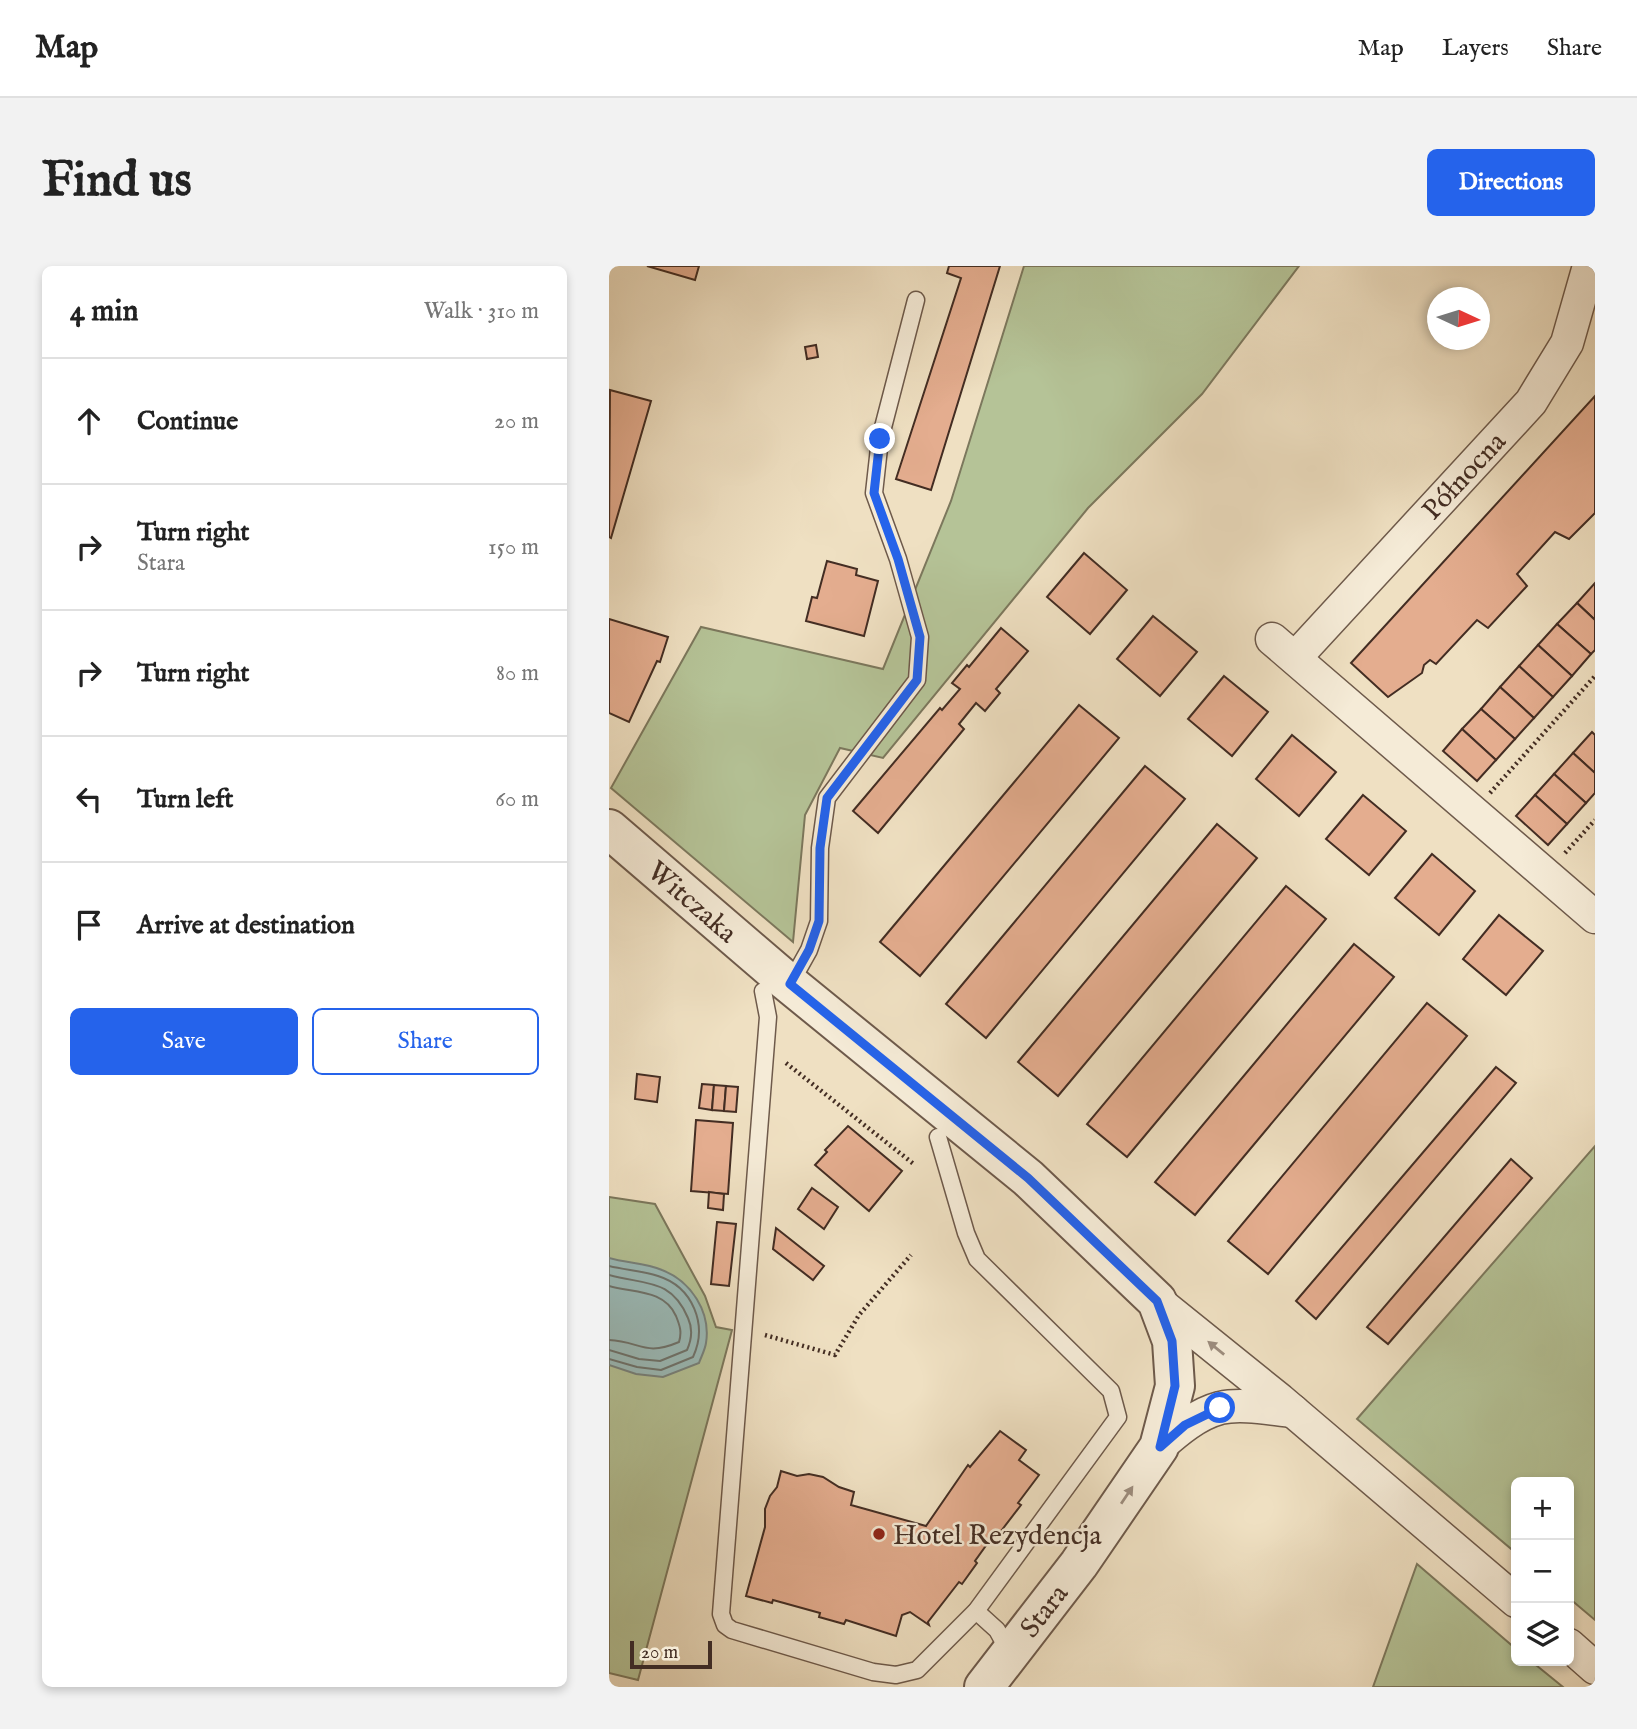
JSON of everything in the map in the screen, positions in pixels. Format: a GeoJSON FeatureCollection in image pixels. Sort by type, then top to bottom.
{"type":"FeatureCollection","features":[{"type":"Feature","properties":{"kind":"street","name":"Północna"},"geometry":{"type":"LineString","coordinates":[[1589,266],[1567,343],[1531,402],[1283,649],[1594,914]]}},
{"type":"Feature","properties":{"kind":"street","name":"Witczaka"},"geometry":{"type":"LineString","coordinates":[[609,829],[777,983]]}},
{"type":"Feature","properties":{"kind":"street","name":"Stara"},"geometry":{"type":"LineString","coordinates":[[777,983],[946,1127],[1028,1178],[1157,1301],[1172,1341],[1175,1386],[1160,1447],[1079,1564],[994,1674]]}},
{"type":"Feature","properties":{"kind":"street"},"geometry":{"type":"LineString","coordinates":[[1157,1301],[1293,1411],[1511,1597]]}},
{"type":"Feature","properties":{"kind":"street"},"geometry":{"type":"LineString","coordinates":[[1160,1447],[1185,1425],[1220,1408],[1293,1411]]}},
{"type":"Feature","properties":{"kind":"street"},"geometry":{"type":"LineString","coordinates":[[1574,1649],[1595,1668]]}},
{"type":"Feature","properties":{"kind":"lane"},"geometry":{"type":"LineString","coordinates":[[916,300],[880,439],[874,493],[898,559],[920,637],[917,680],[827,798],[820,848],[819,921],[809,950],[777,983],[768,1017],[721,1614],[725,1625],[732,1630],[847,1664],[896,1675],[917,1670],[976,1611],[1118,1417],[1111,1391],[977,1259],[966,1233],[946,1127]]}},
{"type":"Feature","properties":{"kind":"lane"},"geometry":{"type":"LineString","coordinates":[[976,1611],[997,1630],[1007,1648],[994,1674]]}},
{"type":"Feature","properties":{"kind":"path"},"geometry":{"type":"LineString","coordinates":[[1473,812],[1595,676]]}},
{"type":"Feature","properties":{"kind":"path"},"geometry":{"type":"LineString","coordinates":[[1545,874],[1595,820]]}},
{"type":"Feature","properties":{"kind":"path"},"geometry":{"type":"LineString","coordinates":[[766,1047],[915,1165]]}},
{"type":"Feature","properties":{"kind":"path"},"geometry":{"type":"LineString","coordinates":[[744,1329],[835,1354],[859,1315],[911,1255]]}},
{"type":"Feature","properties":{"kind":"green space"},"geometry":{"type":"Polygon","coordinates":[[[1024,266],[1299,266],[1202,394],[1088,508],[883,758],[840,748],[805,815],[793,942],[611,788],[701,627],[883,669],[951,501],[1024,266]]]}},
{"type":"Feature","properties":{"kind":"green space"},"geometry":{"type":"Polygon","coordinates":[[[1595,1146],[1595,1620],[1574,1602],[1574,1477],[1511,1477],[1511,1549],[1357,1419],[1595,1146]]]}},
{"type":"Feature","properties":{"kind":"green space"},"geometry":{"type":"Polygon","coordinates":[[[609,1197],[655,1204],[705,1296],[716,1327],[732,1330],[638,1680],[609,1673],[609,1197]]]}},
{"type":"Feature","properties":{"kind":"green space"},"geometry":{"type":"Polygon","coordinates":[[[1417,1564],[1511,1645],[1511,1666],[1537,1666],[1563,1687],[1373,1687],[1417,1564]]]}},
{"type":"Feature","properties":{"kind":"water"},"geometry":{"type":"Polygon","coordinates":[[[609,1258],[662,1270],[690,1290],[702,1309],[707,1331],[699,1363],[663,1377],[636,1374],[609,1365],[609,1258]]]}},
{"type":"Feature","properties":{"kind":"building"},"geometry":{"type":"Polygon","coordinates":[[[647,266],[699,266],[695,280],[647,266]]]}},
{"type":"Feature","properties":{"kind":"building"},"geometry":{"type":"Polygon","coordinates":[[[949,266],[1000,266],[931,490],[896,479],[961,278],[947,273],[949,266]]]}},
{"type":"Feature","properties":{"kind":"building"},"geometry":{"type":"Polygon","coordinates":[[[816,345],[818,357],[807,359],[805,347],[816,345]]]}},
{"type":"Feature","properties":{"kind":"building"},"geometry":{"type":"Polygon","coordinates":[[[610,390],[651,401],[611,538],[609,537],[610,390]]]}},
{"type":"Feature","properties":{"kind":"building"},"geometry":{"type":"Polygon","coordinates":[[[1595,396],[1595,513],[1569,539],[1555,532],[1517,574],[1527,586],[1488,628],[1477,620],[1436,664],[1430,660],[1424,665],[1422,673],[1388,697],[1351,663],[1595,396]]]}},
{"type":"Feature","properties":{"kind":"building"},"geometry":{"type":"Polygon","coordinates":[[[1084,553],[1127,590],[1090,634],[1047,597],[1084,553]]]}},
{"type":"Feature","properties":{"kind":"building"},"geometry":{"type":"Polygon","coordinates":[[[827,561],[857,569],[856,575],[878,581],[864,636],[806,621],[812,597],[817,598],[827,561]]]}},
{"type":"Feature","properties":{"kind":"building"},"geometry":{"type":"Polygon","coordinates":[[[1595,583],[1595,620],[1577,603],[1595,583]]]}},
{"type":"Feature","properties":{"kind":"building"},"geometry":{"type":"Polygon","coordinates":[[[1577,603],[1595,620],[1595,650],[1591,654],[1557,624],[1577,603]]]}},
{"type":"Feature","properties":{"kind":"building"},"geometry":{"type":"Polygon","coordinates":[[[1153,616],[1197,652],[1160,696],[1117,659],[1153,616]]]}},
{"type":"Feature","properties":{"kind":"building"},"geometry":{"type":"Polygon","coordinates":[[[609,619],[668,637],[660,662],[657,661],[629,722],[609,713],[609,619]]]}},
{"type":"Feature","properties":{"kind":"building"},"geometry":{"type":"Polygon","coordinates":[[[1557,624],[1591,654],[1572,676],[1538,645],[1557,624]]]}},
{"type":"Feature","properties":{"kind":"building"},"geometry":{"type":"Polygon","coordinates":[[[1001,628],[1028,651],[996,689],[1000,693],[985,711],[976,703],[959,724],[964,729],[878,833],[853,811],[940,708],[942,710],[960,689],[952,683],[1001,628]]]}},
{"type":"Feature","properties":{"kind":"building"},"geometry":{"type":"Polygon","coordinates":[[[1538,645],[1572,676],[1553,697],[1519,666],[1538,645]]]}},
{"type":"Feature","properties":{"kind":"building"},"geometry":{"type":"Polygon","coordinates":[[[1519,666],[1553,697],[1534,718],[1500,687],[1519,666]]]}},
{"type":"Feature","properties":{"kind":"building"},"geometry":{"type":"Polygon","coordinates":[[[1224,676],[1268,712],[1232,756],[1188,719],[1224,676]]]}},
{"type":"Feature","properties":{"kind":"building"},"geometry":{"type":"Polygon","coordinates":[[[1500,687],[1534,718],[1515,739],[1481,709],[1500,687]]]}},
{"type":"Feature","properties":{"kind":"building"},"geometry":{"type":"Polygon","coordinates":[[[1079,705],[1119,738],[920,976],[880,942],[1079,705]]]}},
{"type":"Feature","properties":{"kind":"building"},"geometry":{"type":"Polygon","coordinates":[[[1481,709],[1515,739],[1496,760],[1462,729],[1481,709]]]}},
{"type":"Feature","properties":{"kind":"building"},"geometry":{"type":"Polygon","coordinates":[[[1462,729],[1496,760],[1477,781],[1443,751],[1462,729]]]}},
{"type":"Feature","properties":{"kind":"building"},"geometry":{"type":"Polygon","coordinates":[[[1592,732],[1595,735],[1595,773],[1573,753],[1592,732]]]}},
{"type":"Feature","properties":{"kind":"building"},"geometry":{"type":"Polygon","coordinates":[[[1292,735],[1336,772],[1299,816],[1256,779],[1292,735]]]}},
{"type":"Feature","properties":{"kind":"building"},"geometry":{"type":"Polygon","coordinates":[[[1573,753],[1595,773],[1595,793],[1586,803],[1554,774],[1573,753]]]}},
{"type":"Feature","properties":{"kind":"building"},"geometry":{"type":"Polygon","coordinates":[[[1145,766],[1185,799],[986,1038],[946,1004],[1145,766]]]}},
{"type":"Feature","properties":{"kind":"building"},"geometry":{"type":"Polygon","coordinates":[[[1554,774],[1586,803],[1567,824],[1535,795],[1554,774]]]}},
{"type":"Feature","properties":{"kind":"building"},"geometry":{"type":"Polygon","coordinates":[[[1363,795],[1406,831],[1369,875],[1326,839],[1363,795]]]}},
{"type":"Feature","properties":{"kind":"building"},"geometry":{"type":"Polygon","coordinates":[[[1535,795],[1567,824],[1548,845],[1516,816],[1535,795]]]}},
{"type":"Feature","properties":{"kind":"building"},"geometry":{"type":"Polygon","coordinates":[[[1217,824],[1257,858],[1058,1096],[1018,1062],[1217,824]]]}},
{"type":"Feature","properties":{"kind":"building"},"geometry":{"type":"Polygon","coordinates":[[[1432,854],[1475,891],[1439,935],[1395,898],[1432,854]]]}},
{"type":"Feature","properties":{"kind":"building"},"geometry":{"type":"Polygon","coordinates":[[[1286,886],[1326,919],[1127,1157],[1087,1124],[1286,886]]]}},
{"type":"Feature","properties":{"kind":"building"},"geometry":{"type":"Polygon","coordinates":[[[1499,915],[1543,951],[1506,995],[1463,959],[1499,915]]]}},
{"type":"Feature","properties":{"kind":"building"},"geometry":{"type":"Polygon","coordinates":[[[1354,944],[1394,977],[1195,1215],[1155,1182],[1354,944]]]}},
{"type":"Feature","properties":{"kind":"building"},"geometry":{"type":"Polygon","coordinates":[[[1427,1003],[1467,1036],[1268,1274],[1228,1241],[1427,1003]]]}},
{"type":"Feature","properties":{"kind":"building"},"geometry":{"type":"Polygon","coordinates":[[[1496,1067],[1516,1083],[1316,1319],[1296,1301],[1496,1067]]]}},
{"type":"Feature","properties":{"kind":"building"},"geometry":{"type":"Polygon","coordinates":[[[637,1074],[660,1077],[657,1102],[635,1099],[637,1074]]]}},
{"type":"Feature","properties":{"kind":"building"},"geometry":{"type":"Polygon","coordinates":[[[702,1084],[714,1085],[712,1110],[699,1108],[702,1084]]]}},
{"type":"Feature","properties":{"kind":"building"},"geometry":{"type":"Polygon","coordinates":[[[714,1085],[726,1086],[724,1111],[712,1110],[714,1085]]]}},
{"type":"Feature","properties":{"kind":"building"},"geometry":{"type":"Polygon","coordinates":[[[726,1086],[738,1087],[736,1112],[724,1111],[726,1086]]]}},
{"type":"Feature","properties":{"kind":"building"},"geometry":{"type":"Polygon","coordinates":[[[696,1120],[733,1123],[728,1194],[691,1191],[696,1120]]]}},
{"type":"Feature","properties":{"kind":"building"},"geometry":{"type":"Polygon","coordinates":[[[848,1126],[902,1171],[869,1211],[815,1165],[848,1126]]]}},
{"type":"Feature","properties":{"kind":"building"},"geometry":{"type":"Polygon","coordinates":[[[1511,1159],[1532,1178],[1388,1344],[1367,1327],[1511,1159]]]}},
{"type":"Feature","properties":{"kind":"building"},"geometry":{"type":"Polygon","coordinates":[[[812,1188],[838,1207],[824,1229],[798,1209],[812,1188]]]}},
{"type":"Feature","properties":{"kind":"building"},"geometry":{"type":"Polygon","coordinates":[[[709,1192],[724,1194],[723,1210],[708,1208],[709,1192]]]}},
{"type":"Feature","properties":{"kind":"building"},"geometry":{"type":"Polygon","coordinates":[[[717,1222],[736,1224],[729,1286],[711,1284],[717,1222]]]}},
{"type":"Feature","properties":{"kind":"building"},"geometry":{"type":"Polygon","coordinates":[[[776,1228],[824,1266],[813,1280],[773,1249],[776,1228]]]}},
{"type":"Feature","properties":{"kind":"building","name":"Hotel Rezydencja"},"geometry":{"type":"Polygon","coordinates":[[[1000,1431],[1026,1450],[1019,1460],[1039,1475],[1018,1503],[1021,1505],[998,1535],[995,1533],[962,1584],[959,1582],[928,1622],[929,1625],[910,1612],[902,1615],[896,1636],[846,1620],[844,1624],[819,1617],[820,1613],[773,1600],[772,1603],[746,1596],[765,1527],[765,1509],[777,1487],[781,1471],[797,1476],[809,1474],[823,1477],[854,1492],[851,1505],[926,1526],[968,1465],[970,1467],[1000,1431]]]}},
{"type":"Feature","properties":{"kind":"place","name":"Hotel Rezydencja"},"geometry":{"type":"Point","coordinates":[879,1534]}},
{"type":"Feature","properties":{"kind":"route"},"geometry":{"type":"LineString","coordinates":[[880,439],[874,493],[898,559],[920,637],[917,680],[827,798],[820,848],[819,921],[809,950],[790,984],[1028,1178],[1157,1301],[1172,1341],[1175,1386],[1160,1447],[1185,1425],[1220,1408]]}}]}
